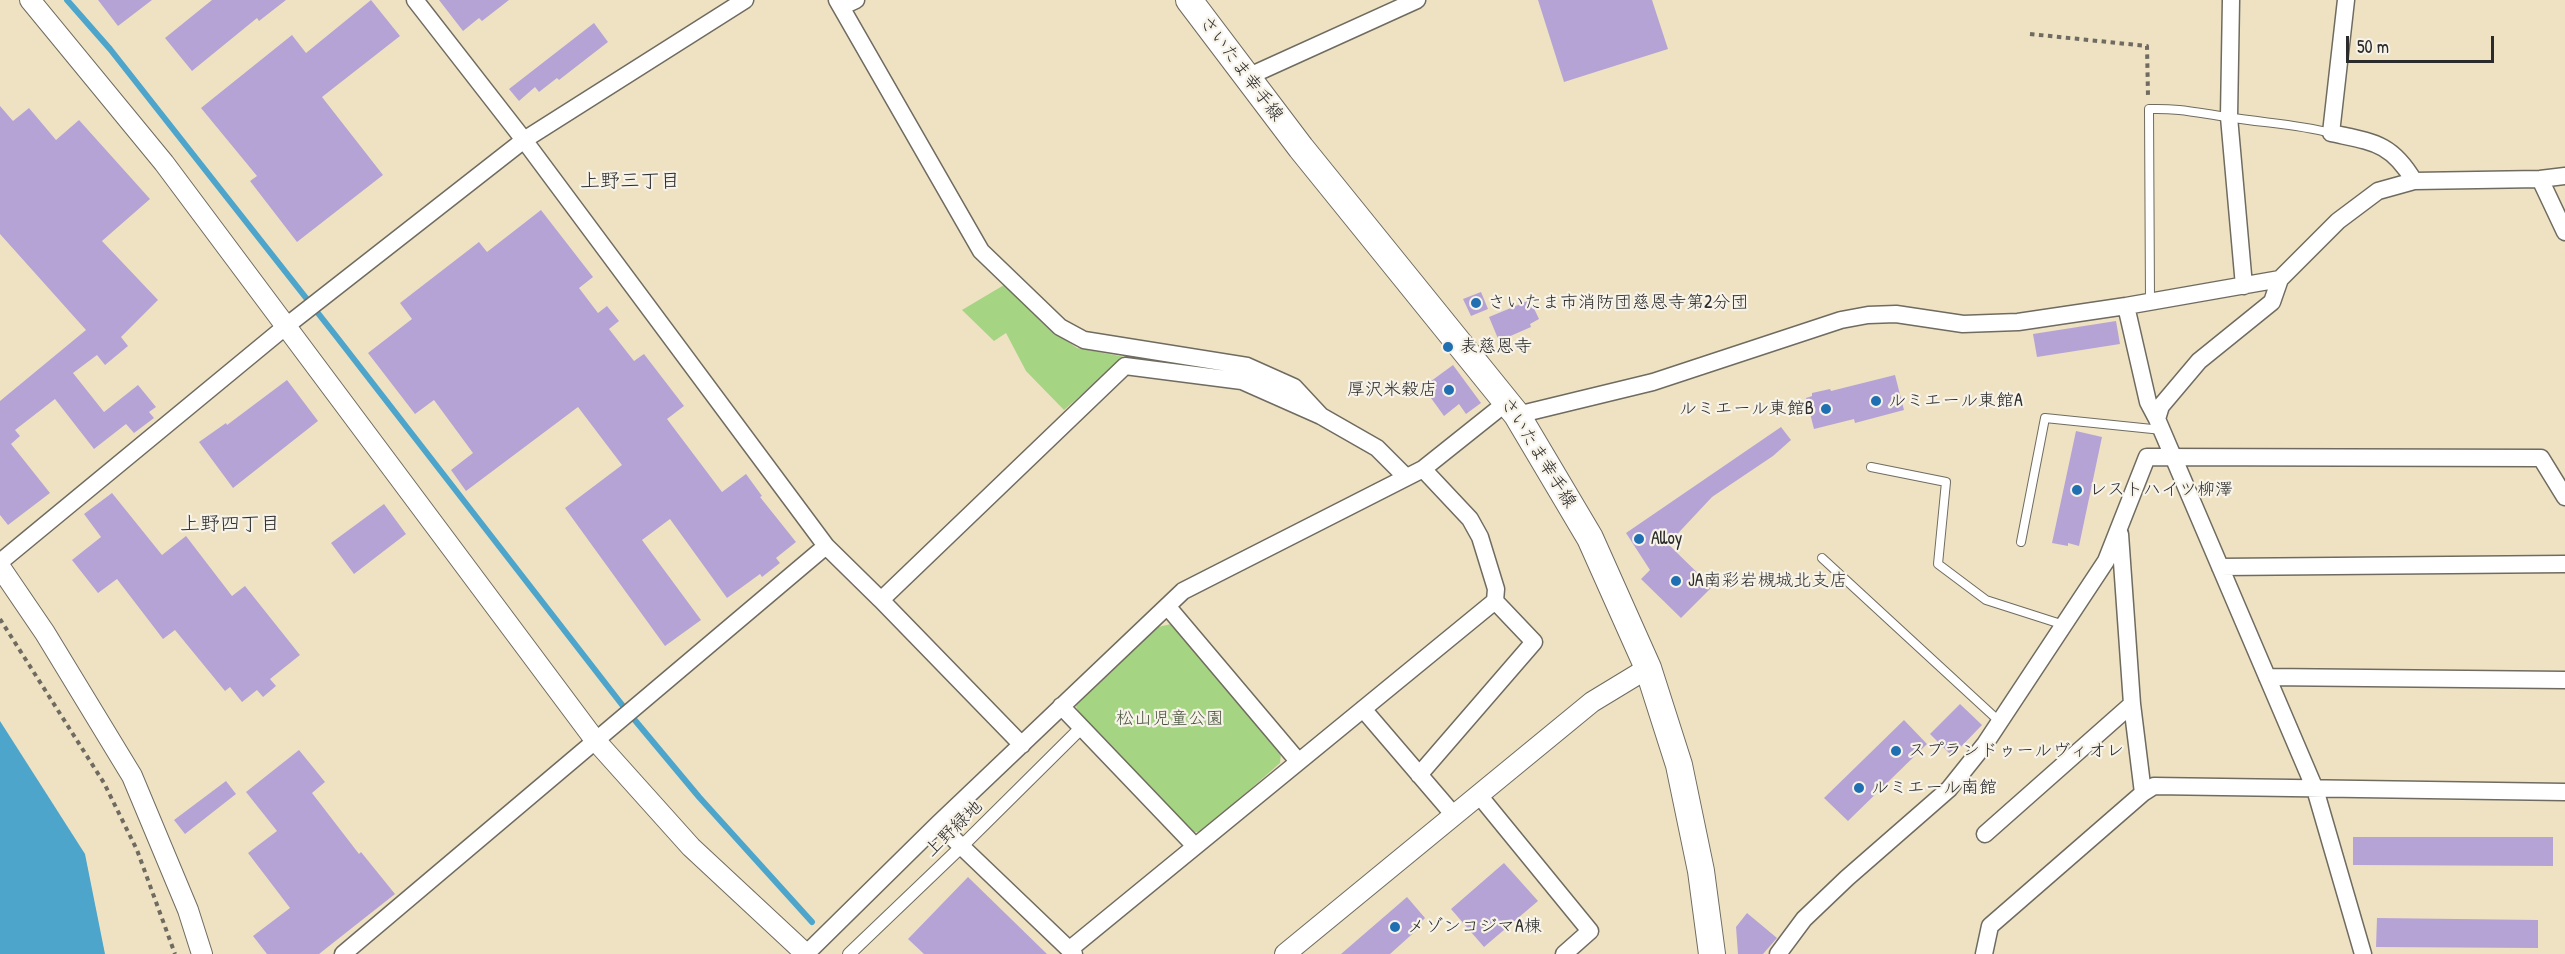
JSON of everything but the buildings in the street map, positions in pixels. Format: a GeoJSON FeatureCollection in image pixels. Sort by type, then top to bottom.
{"type":"FeatureCollection","features":[{"type":"Feature","properties":{"kind":"main road","name":"さいたま幸手線"},"geometry":{"type":"LineString","coordinates":[[1189,0],[1245,78],[1512,408],[1590,538],[1648,668],[1679,765],[1691,815],[1712,954]]}},
{"type":"Feature","properties":{"kind":"street"},"geometry":{"type":"LineString","coordinates":[[30,0],[164,163],[595,741],[691,847],[806,954],[938,824],[1184,591],[1423,469],[1512,408],[1653,382],[1840,320],[1868,315],[1896,314],[1963,324],[2018,322],[2280,279]]}},
{"type":"Feature","properties":{"kind":"street"},"geometry":{"type":"LineString","coordinates":[[415,0],[524,140],[826,546],[882,600],[1022,745]]}},
{"type":"Feature","properties":{"kind":"street"},"geometry":{"type":"LineString","coordinates":[[0,562],[285,327],[524,140],[745,0]]}},
{"type":"Feature","properties":{"kind":"street"},"geometry":{"type":"LineString","coordinates":[[1245,78],[1417,0]]}},
{"type":"Feature","properties":{"kind":"street"},"geometry":{"type":"LineString","coordinates":[[2231,0],[2229,117],[2244,286]]}},
{"type":"Feature","properties":{"kind":"street"},"geometry":{"type":"LineString","coordinates":[[2346,0],[2331,133],[2368,141],[2390,150],[2402,162],[2414,181]]}},
{"type":"Feature","properties":{"kind":"street"},"geometry":{"type":"LineString","coordinates":[[845,2],[981,251],[1060,327],[1084,340],[1246,366],[1294,387],[1321,416]]}},
{"type":"Feature","properties":{"kind":"street"},"geometry":{"type":"LineString","coordinates":[[2160,425],[2161,406],[2199,361],[2272,302],[2280,279],[2338,221],[2378,190],[2414,181],[2540,179],[2565,176]]}},
{"type":"Feature","properties":{"kind":"street"},"geometry":{"type":"LineString","coordinates":[[2540,179],[2565,232]]}},
{"type":"Feature","properties":{"kind":"street"},"geometry":{"type":"LineString","coordinates":[[2126,306],[2148,402],[2160,425],[2315,789],[2363,954]]}},
{"type":"Feature","properties":{"kind":"street"},"geometry":{"type":"LineString","coordinates":[[882,600],[1125,366],[1242,381],[1321,416],[1377,448],[1406,477]]}},
{"type":"Feature","properties":{"kind":"street"},"geometry":{"type":"LineString","coordinates":[[1778,954],[1804,920],[1847,878],[1949,789],[1985,744],[2106,561],[2147,457],[2541,458],[2565,497]]}},
{"type":"Feature","properties":{"kind":"street"},"geometry":{"type":"LineString","coordinates":[[938,824],[1072,952],[1195,846],[1494,601],[1496,588],[1475,528],[1470,519],[1423,469]]}},
{"type":"Feature","properties":{"kind":"street"},"geometry":{"type":"LineString","coordinates":[[2119,530],[2132,704],[2143,793]]}},
{"type":"Feature","properties":{"kind":"street"},"geometry":{"type":"LineString","coordinates":[[343,954],[826,546]]}},
{"type":"Feature","properties":{"kind":"street"},"geometry":{"type":"LineString","coordinates":[[2220,567],[2565,564]]}},
{"type":"Feature","properties":{"kind":"street"},"geometry":{"type":"LineString","coordinates":[[0,567],[45,633],[132,776],[188,910],[202,954]]}},
{"type":"Feature","properties":{"kind":"street"},"geometry":{"type":"LineString","coordinates":[[1419,775],[1534,642],[1494,601]]}},
{"type":"Feature","properties":{"kind":"street"},"geometry":{"type":"LineString","coordinates":[[1167,606],[1298,761]]}},
{"type":"Feature","properties":{"kind":"street"},"geometry":{"type":"LineString","coordinates":[[1285,954],[1592,702],[1648,668]]}},
{"type":"Feature","properties":{"kind":"street"},"geometry":{"type":"LineString","coordinates":[[2267,677],[2565,680]]}},
{"type":"Feature","properties":{"kind":"street"},"geometry":{"type":"LineString","coordinates":[[1985,834],[2132,704]]}},
{"type":"Feature","properties":{"kind":"street"},"geometry":{"type":"LineString","coordinates":[[1061,706],[1195,846]]}},
{"type":"Feature","properties":{"kind":"street"},"geometry":{"type":"LineString","coordinates":[[1363,709],[1453,814]]}},
{"type":"Feature","properties":{"kind":"street","name":"上野緑地"},"geometry":{"type":"LineString","coordinates":[[849,954],[962,847],[1082,728]]}},
{"type":"Feature","properties":{"kind":"street"},"geometry":{"type":"LineString","coordinates":[[1983,954],[1990,926],[2143,793],[2154,786],[2565,792]]}},
{"type":"Feature","properties":{"kind":"street"},"geometry":{"type":"LineString","coordinates":[[1478,794],[1590,931],[1564,954]]}},
{"type":"Feature","properties":{"kind":"lane"},"geometry":{"type":"LineString","coordinates":[[2150,302],[2149,109],[2178,108],[2298,125],[2331,133]]}},
{"type":"Feature","properties":{"kind":"lane"},"geometry":{"type":"LineString","coordinates":[[2021,542],[2045,418],[2160,425]]}},
{"type":"Feature","properties":{"kind":"lane"},"geometry":{"type":"LineString","coordinates":[[1871,467],[1946,482],[1938,564],[1986,600],[2064,626]]}},
{"type":"Feature","properties":{"kind":"lane"},"geometry":{"type":"LineString","coordinates":[[1822,558],[2000,722]]}},
{"type":"Feature","properties":{"kind":"path"},"geometry":{"type":"LineString","coordinates":[[2030,34],[2147,46],[2149,109]]}},
{"type":"Feature","properties":{"kind":"path"},"geometry":{"type":"LineString","coordinates":[[0,619],[105,783],[137,850],[175,954]]}},
{"type":"Feature","properties":{"kind":"green space"},"geometry":{"type":"Polygon","coordinates":[[[1004,285],[1046,326],[1077,348],[1125,357],[1064,410],[1026,371],[1006,333],[994,341],[962,310],[1004,285]]]}},
{"type":"Feature","properties":{"kind":"green space","name":"松山児童公園"},"geometry":{"type":"Polygon","coordinates":[[[1171,624],[1281,753],[1280,763],[1203,831],[1191,833],[1080,716],[1076,706],[1158,627],[1171,624]]]}},
{"type":"Feature","properties":{"kind":"water"},"geometry":{"type":"Polygon","coordinates":[[[0,721],[85,854],[105,954],[0,954],[0,721]]]}},
{"type":"Feature","properties":{"kind":"waterway"},"geometry":{"type":"LineString","coordinates":[[67,0],[110,49],[623,706],[699,797],[812,922]]}},
{"type":"Feature","properties":{"kind":"place","name":"さいたま市消防団慈恩寺第2分団"},"geometry":{"type":"Point","coordinates":[1476,303]}},
{"type":"Feature","properties":{"kind":"place","name":"表慈恩寺"},"geometry":{"type":"Point","coordinates":[1448,347]}},
{"type":"Feature","properties":{"kind":"place","name":"厚沢米穀店"},"geometry":{"type":"Point","coordinates":[1449,390]}},
{"type":"Feature","properties":{"kind":"place","name":"ルミエール東館A"},"geometry":{"type":"Point","coordinates":[1876,401]}},
{"type":"Feature","properties":{"kind":"place","name":"ルミエール東館B"},"geometry":{"type":"Point","coordinates":[1826,409]}},
{"type":"Feature","properties":{"kind":"place","name":"レストハイツ柳澤"},"geometry":{"type":"Point","coordinates":[2077,490]}},
{"type":"Feature","properties":{"kind":"place","name":"Alloy"},"geometry":{"type":"Point","coordinates":[1639,539]}},
{"type":"Feature","properties":{"kind":"place","name":"JA南彩岩槻城北支店"},"geometry":{"type":"Point","coordinates":[1676,581]}},
{"type":"Feature","properties":{"kind":"place","name":"スプランドゥールヴィオレ"},"geometry":{"type":"Point","coordinates":[1896,751]}},
{"type":"Feature","properties":{"kind":"place","name":"ルミエール南館"},"geometry":{"type":"Point","coordinates":[1859,788]}},
{"type":"Feature","properties":{"kind":"place","name":"メゾンコジマA棟"},"geometry":{"type":"Point","coordinates":[1395,927]}},
{"type":"Feature","properties":{"kind":"district","name":"上野三丁目"},"geometry":{"type":"Point","coordinates":[630,182]}},
{"type":"Feature","properties":{"kind":"district","name":"上野四丁目"},"geometry":{"type":"Point","coordinates":[230,525]}}]}
